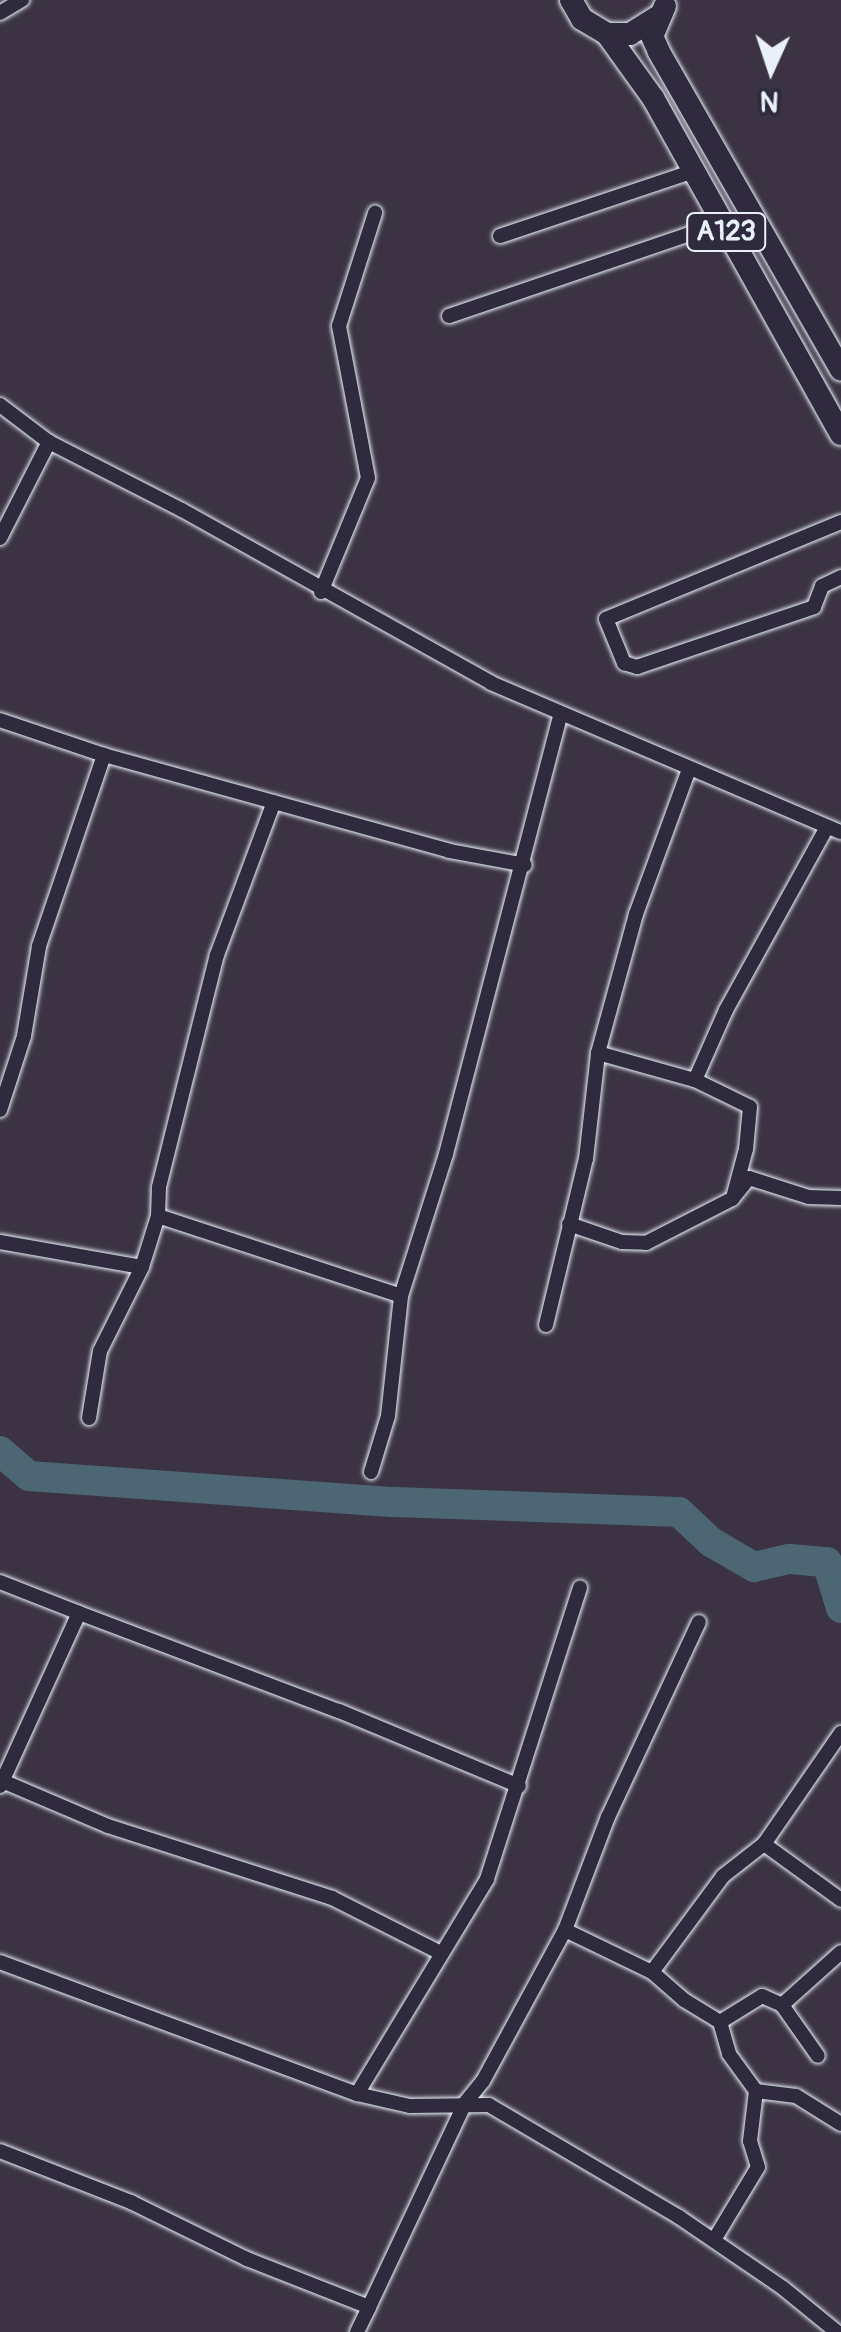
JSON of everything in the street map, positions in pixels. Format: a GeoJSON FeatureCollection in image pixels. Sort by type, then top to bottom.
{"type":"FeatureCollection","features":[{"type":"Feature","properties":{"kind":"highway","name":"A123"},"geometry":{"type":"LineString","coordinates":[[572,0],[582,19],[607,34],[652,98],[841,434]]}},
{"type":"Feature","properties":{"kind":"highway","name":"A123"},"geometry":{"type":"LineString","coordinates":[[607,34],[641,30],[666,3]]}},
{"type":"Feature","properties":{"kind":"highway","name":"A123"},"geometry":{"type":"LineString","coordinates":[[666,3],[652,36],[658,52],[841,370]]}},
{"type":"Feature","properties":{"kind":"street"},"geometry":{"type":"LineString","coordinates":[[1,11],[22,0]]}},
{"type":"Feature","properties":{"kind":"street"},"geometry":{"type":"LineString","coordinates":[[500,236],[691,172]]}},
{"type":"Feature","properties":{"kind":"street"},"geometry":{"type":"LineString","coordinates":[[322,592],[368,478],[339,326],[375,213]]}},
{"type":"Feature","properties":{"kind":"street"},"geometry":{"type":"LineString","coordinates":[[449,316],[722,223]]}},
{"type":"Feature","properties":{"kind":"street"},"geometry":{"type":"LineString","coordinates":[[0,406],[49,442],[182,510],[322,592],[491,683],[834,829],[726,1010],[695,1080]]}},
{"type":"Feature","properties":{"kind":"street"},"geometry":{"type":"LineString","coordinates":[[0,538],[49,442]]}},
{"type":"Feature","properties":{"kind":"street"},"geometry":{"type":"LineString","coordinates":[[841,522],[606,619],[624,663],[637,668],[814,607],[822,586],[841,577]]}},
{"type":"Feature","properties":{"kind":"street"},"geometry":{"type":"LineString","coordinates":[[371,1472],[388,1416],[400,1296],[446,1154],[525,865],[560,714]]}},
{"type":"Feature","properties":{"kind":"street"},"geometry":{"type":"LineString","coordinates":[[0,720],[104,756],[448,852],[525,865]]}},
{"type":"Feature","properties":{"kind":"street"},"geometry":{"type":"LineString","coordinates":[[0,1110],[24,1036],[39,946],[104,756]]}},
{"type":"Feature","properties":{"kind":"street"},"geometry":{"type":"LineString","coordinates":[[546,1325],[586,1159],[598,1053],[636,914],[689,769]]}},
{"type":"Feature","properties":{"kind":"street"},"geometry":{"type":"LineString","coordinates":[[89,1418],[100,1351],[142,1267],[158,1216],[159,1188],[218,955],[274,802]]}},
{"type":"Feature","properties":{"kind":"street"},"geometry":{"type":"LineString","coordinates":[[598,1053],[695,1080],[750,1107],[746,1149],[732,1199]]}},
{"type":"Feature","properties":{"kind":"street"},"geometry":{"type":"LineString","coordinates":[[568,1224],[622,1242],[646,1243],[732,1199],[749,1178],[809,1197],[841,1198]]}},
{"type":"Feature","properties":{"kind":"street"},"geometry":{"type":"LineString","coordinates":[[158,1216],[400,1296]]}},
{"type":"Feature","properties":{"kind":"street"},"geometry":{"type":"LineString","coordinates":[[0,1242],[142,1267]]}},
{"type":"Feature","properties":{"kind":"street"},"geometry":{"type":"LineString","coordinates":[[0,1582],[339,1710],[519,1786]]}},
{"type":"Feature","properties":{"kind":"street"},"geometry":{"type":"LineString","coordinates":[[357,2094],[487,1878],[580,1587]]}},
{"type":"Feature","properties":{"kind":"street"},"geometry":{"type":"LineString","coordinates":[[79,1613],[1,1783],[108,1826],[332,1898],[441,1953]]}},
{"type":"Feature","properties":{"kind":"street"},"geometry":{"type":"LineString","coordinates":[[357,2332],[465,2103],[483,2081],[565,1930],[608,1817],[698,1622]]}},
{"type":"Feature","properties":{"kind":"street"},"geometry":{"type":"LineString","coordinates":[[652,1972],[723,1876],[764,1844],[841,1733]]}},
{"type":"Feature","properties":{"kind":"street"},"geometry":{"type":"LineString","coordinates":[[764,1844],[841,1900]]}},
{"type":"Feature","properties":{"kind":"street"},"geometry":{"type":"LineString","coordinates":[[565,1930],[652,1972],[684,2000],[720,2022],[729,2054],[756,2091],[750,2141],[758,2167],[714,2240]]}},
{"type":"Feature","properties":{"kind":"street"},"geometry":{"type":"LineString","coordinates":[[782,2005],[838,1961]]}},
{"type":"Feature","properties":{"kind":"street"},"geometry":{"type":"LineString","coordinates":[[0,1962],[357,2094],[410,2106],[489,2105],[714,2240],[837,2332]]}},
{"type":"Feature","properties":{"kind":"street"},"geometry":{"type":"LineString","coordinates":[[720,2022],[762,1996],[782,2005],[818,2056]]}},
{"type":"Feature","properties":{"kind":"street"},"geometry":{"type":"LineString","coordinates":[[756,2091],[796,2096],[841,2124]]}},
{"type":"Feature","properties":{"kind":"street"},"geometry":{"type":"LineString","coordinates":[[0,2151],[132,2202],[247,2259],[369,2307]]}},
{"type":"Feature","properties":{"kind":"waterway"},"geometry":{"type":"LineString","coordinates":[[0,1451],[29,1476],[394,1502],[679,1512],[711,1542],[754,1567],[790,1559],[827,1562],[841,1608]]}}]}
